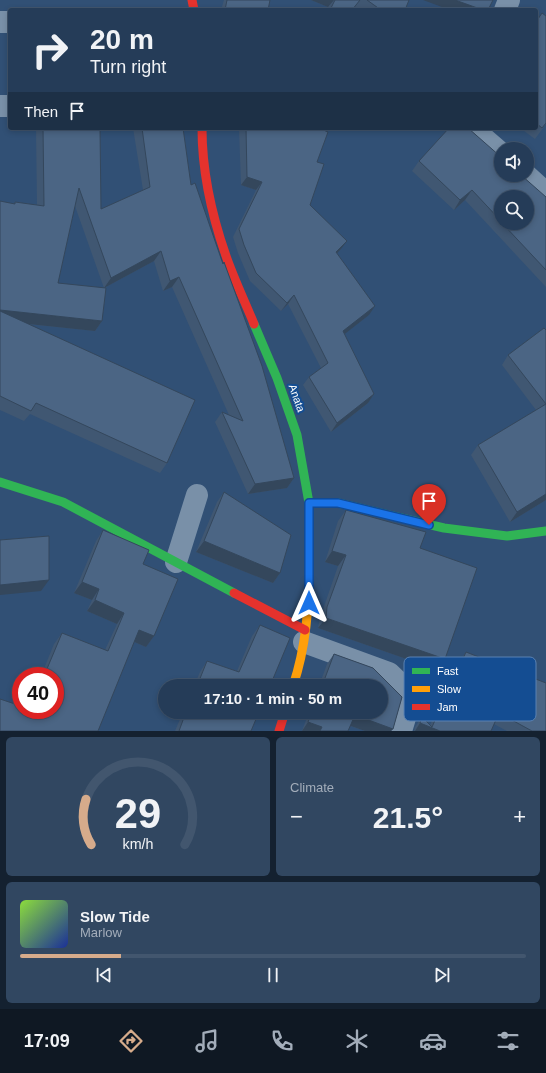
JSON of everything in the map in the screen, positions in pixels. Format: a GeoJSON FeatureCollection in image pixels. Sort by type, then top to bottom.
{"type":"FeatureCollection","features":[{"type":"Feature","properties":{"kind":"street","name":"Anata"},"geometry":{"type":"LineString","coordinates":[[202,130],[202,146],[212,207],[226,257],[277,378],[297,435],[309,503],[309,603],[302,658],[295,679]]}},
{"type":"Feature","properties":{"kind":"street"},"geometry":{"type":"LineString","coordinates":[[474,130],[494,147]]}},
{"type":"Feature","properties":{"kind":"street"},"geometry":{"type":"LineString","coordinates":[[534,182],[546,192]]}},
{"type":"Feature","properties":{"kind":"street"},"geometry":{"type":"LineString","coordinates":[[0,482],[63,502],[176,562],[305,636],[389,673],[404,687]]}},
{"type":"Feature","properties":{"kind":"street"},"geometry":{"type":"LineString","coordinates":[[176,562],[197,495]]}},
{"type":"Feature","properties":{"kind":"street"},"geometry":{"type":"LineString","coordinates":[[309,503],[338,503],[444,528],[507,536],[546,531]]}},
{"type":"Feature","properties":{"kind":"street"},"geometry":{"type":"LineString","coordinates":[[279,731],[283,719]]}},
{"type":"Feature","properties":{"kind":"street"},"geometry":{"type":"LineString","coordinates":[[401,731],[404,721]]}},
{"type":"Feature","properties":{"kind":"building"},"geometry":{"type":"Polygon","coordinates":[[[227,0],[270,0],[268,8],[225,8],[227,0]]]}},
{"type":"Feature","properties":{"kind":"building"},"geometry":{"type":"Polygon","coordinates":[[[335,0],[360,0],[354,8],[331,8],[335,0]]]}},
{"type":"Feature","properties":{"kind":"building"},"geometry":{"type":"Polygon","coordinates":[[[367,0],[409,0],[406,8],[378,8],[367,0]]]}},
{"type":"Feature","properties":{"kind":"building"},"geometry":{"type":"Polygon","coordinates":[[[455,0],[493,0],[489,8],[477,8],[455,0]]]}},
{"type":"Feature","properties":{"kind":"building"},"geometry":{"type":"Polygon","coordinates":[[[542,13],[546,16],[546,123],[542,128],[538,125],[538,19],[542,13]]]}},
{"type":"Feature","properties":{"kind":"building"},"geometry":{"type":"Polygon","coordinates":[[[43,130],[100,130],[101,209],[150,187],[142,130],[183,130],[191,185],[195,183],[223,264],[224,262],[262,366],[294,478],[255,484],[222,412],[243,421],[179,277],[170,281],[161,251],[111,278],[79,188],[58,283],[106,288],[102,321],[0,310],[0,201],[15,204],[15,202],[44,206],[43,130]]]}},
{"type":"Feature","properties":{"kind":"building"},"geometry":{"type":"Polygon","coordinates":[[[246,130],[323,130],[328,132],[317,162],[324,164],[310,205],[347,241],[336,252],[375,306],[343,331],[374,394],[337,423],[309,377],[328,363],[294,295],[287,303],[256,273],[244,245],[239,229],[262,182],[247,177],[246,130]]]}},
{"type":"Feature","properties":{"kind":"building"},"geometry":{"type":"Polygon","coordinates":[[[447,130],[470,130],[494,151],[494,182],[529,182],[546,197],[546,270],[509,230],[534,230],[534,190],[494,190],[494,214],[472,190],[460,200],[419,161],[447,130]]]}},
{"type":"Feature","properties":{"kind":"building"},"geometry":{"type":"Polygon","coordinates":[[[0,311],[195,400],[167,463],[36,403],[31,411],[0,396],[0,311]]]}},
{"type":"Feature","properties":{"kind":"building"},"geometry":{"type":"Polygon","coordinates":[[[544,328],[546,330],[546,404],[508,355],[544,328]]]}},
{"type":"Feature","properties":{"kind":"building"},"geometry":{"type":"Polygon","coordinates":[[[546,404],[546,494],[517,512],[478,445],[546,404]]]}},
{"type":"Feature","properties":{"kind":"building"},"geometry":{"type":"Polygon","coordinates":[[[224,492],[291,535],[280,573],[204,541],[224,492]]]}},
{"type":"Feature","properties":{"kind":"building"},"geometry":{"type":"Polygon","coordinates":[[[346,510],[426,532],[420,548],[477,568],[446,657],[439,657],[326,618],[327,607],[346,555],[332,551],[346,510]]]}},
{"type":"Feature","properties":{"kind":"building"},"geometry":{"type":"Polygon","coordinates":[[[103,530],[149,550],[143,564],[178,579],[154,636],[139,630],[98,731],[0,731],[0,699],[12,703],[12,719],[64,719],[64,667],[48,667],[62,633],[108,651],[124,613],[95,600],[99,589],[82,582],[103,530]]]}},
{"type":"Feature","properties":{"kind":"building"},"geometry":{"type":"Polygon","coordinates":[[[49,536],[49,580],[0,585],[0,540],[49,536]]]}},
{"type":"Feature","properties":{"kind":"building"},"geometry":{"type":"Polygon","coordinates":[[[260,625],[290,638],[273,679],[200,679],[207,661],[239,672],[260,625]]]}},
{"type":"Feature","properties":{"kind":"building"},"geometry":{"type":"Polygon","coordinates":[[[466,652],[479,657],[464,657],[466,652]]]}},
{"type":"Feature","properties":{"kind":"building"},"geometry":{"type":"Polygon","coordinates":[[[334,654],[373,668],[384,679],[325,679],[334,654]]]}},
{"type":"Feature","properties":{"kind":"building"},"geometry":{"type":"Polygon","coordinates":[[[536,679],[546,683],[546,731],[532,731],[514,721],[536,721],[536,679]]]}},
{"type":"Feature","properties":{"kind":"building"},"geometry":{"type":"Polygon","coordinates":[[[388,683],[402,697],[393,729],[366,719],[388,719],[388,683]]]}},
{"type":"Feature","properties":{"kind":"building"},"geometry":{"type":"Polygon","coordinates":[[[183,719],[256,719],[251,731],[179,731],[183,719]]]}},
{"type":"Feature","properties":{"kind":"building"},"geometry":{"type":"Polygon","coordinates":[[[309,719],[353,719],[348,731],[320,731],[322,727],[308,722],[309,719]]]}},
{"type":"Feature","properties":{"kind":"building"},"geometry":{"type":"Polygon","coordinates":[[[421,721],[426,721],[432,727],[435,721],[495,721],[491,731],[440,731],[420,723],[421,721]]]}},
{"type":"Feature","properties":{"kind":"traffic: fast"},"geometry":{"type":"LineString","coordinates":[[254,324],[277,378],[297,435],[309,503],[309,567]]}},
{"type":"Feature","properties":{"kind":"traffic: fast"},"geometry":{"type":"LineString","coordinates":[[0,482],[63,502],[234,593]]}},
{"type":"Feature","properties":{"kind":"traffic: fast"},"geometry":{"type":"LineString","coordinates":[[309,503],[338,503],[444,528],[507,536],[546,531]]}},
{"type":"Feature","properties":{"kind":"traffic: slow"},"geometry":{"type":"LineString","coordinates":[[295,679],[301,657],[306,627],[309,567]]}},
{"type":"Feature","properties":{"kind":"traffic: jam"},"geometry":{"type":"LineString","coordinates":[[192,0],[194,8]]}},
{"type":"Feature","properties":{"kind":"traffic: jam"},"geometry":{"type":"LineString","coordinates":[[202,130],[206,177],[216,225],[229,265],[254,324]]}},
{"type":"Feature","properties":{"kind":"traffic: jam"},"geometry":{"type":"LineString","coordinates":[[234,593],[305,630]]}},
{"type":"Feature","properties":{"kind":"traffic: jam"},"geometry":{"type":"LineString","coordinates":[[279,731],[283,719]]}},
{"type":"Feature","properties":{"kind":"route"},"geometry":{"type":"LineString","coordinates":[[309,603],[309,503],[338,503],[429,525]]}}]}
